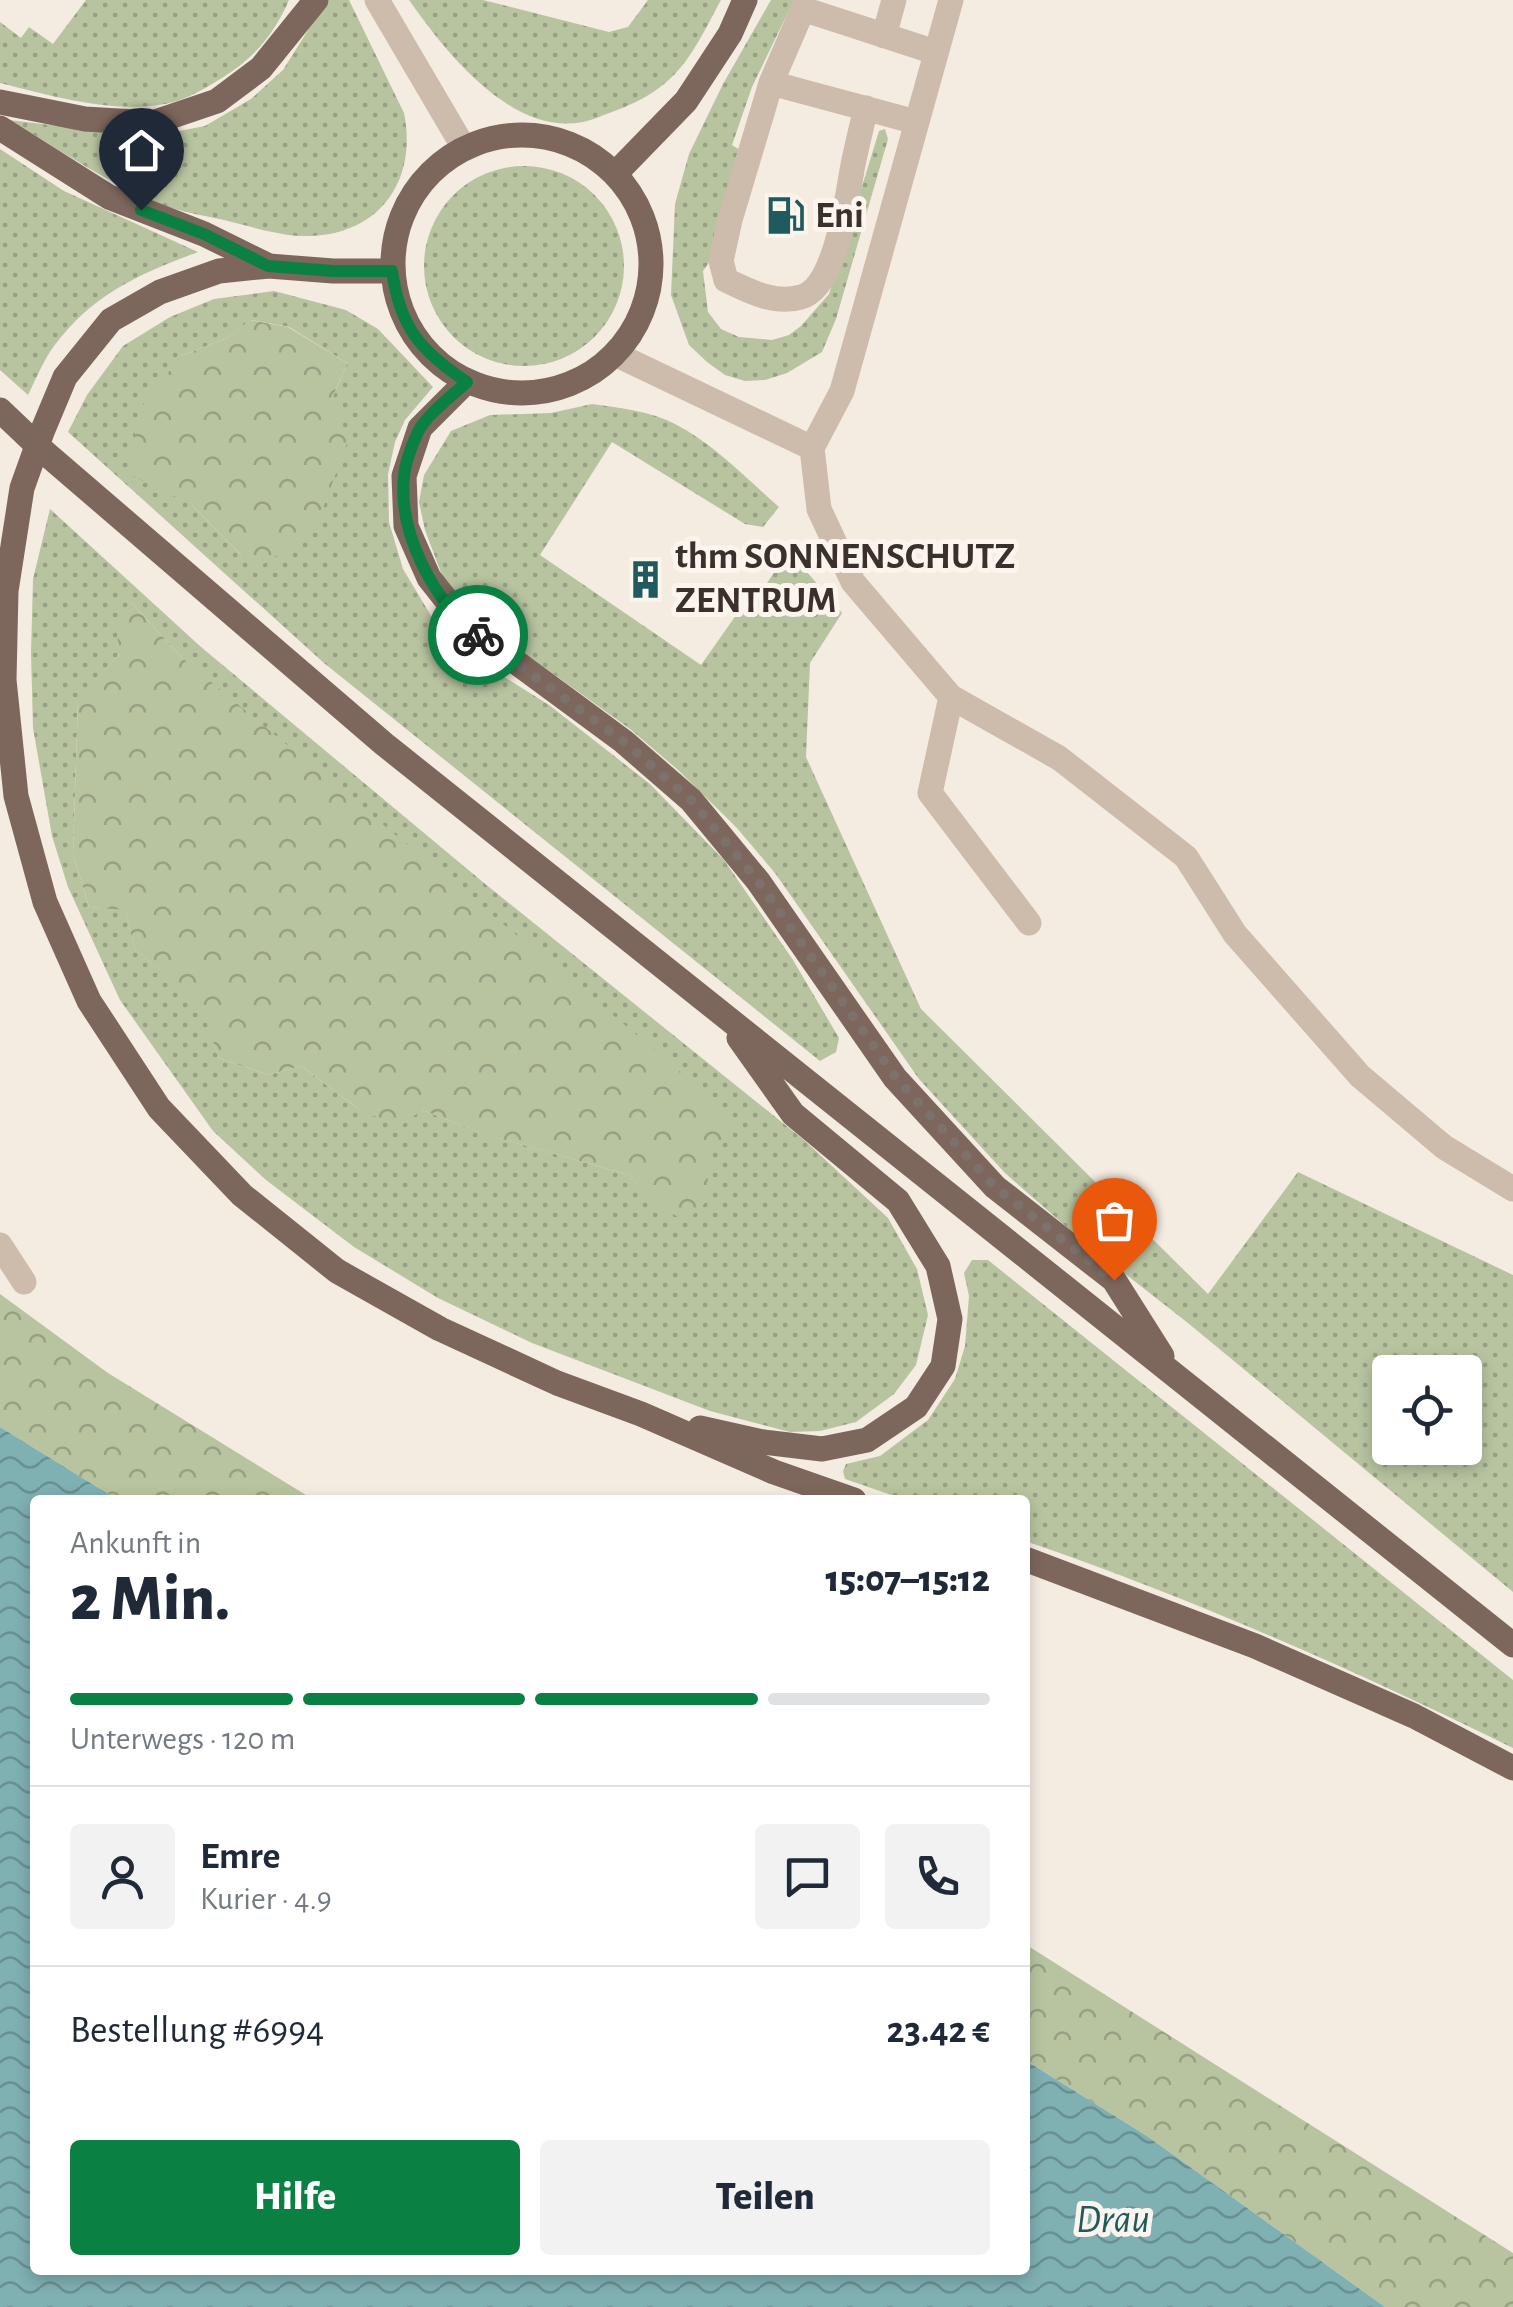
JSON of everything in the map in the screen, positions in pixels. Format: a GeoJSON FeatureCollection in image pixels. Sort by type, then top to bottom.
{"type":"FeatureCollection","features":[{"type":"Feature","properties":{"kind":"main road"},"geometry":{"type":"LineString","coordinates":[[0,102],[85,119],[152,122],[217,100],[261,68],[316,0]]}},
{"type":"Feature","properties":{"kind":"main road"},"geometry":{"type":"LineString","coordinates":[[615,174],[686,100],[730,34],[745,0]]}},
{"type":"Feature","properties":{"kind":"main road"},"geometry":{"type":"LineString","coordinates":[[0,128],[109,197],[204,234],[268,266]]}},
{"type":"Feature","properties":{"kind":"main road"},"geometry":{"type":"LineString","coordinates":[[539,136],[592,156],[615,174],[639,209],[650,247],[650,279],[643,310],[614,354],[591,373],[538,392],[501,391],[467,382],[440,364],[405,320],[392,271],[394,241],[402,214],[424,178],[464,148],[499,137],[539,136]]}},
{"type":"Feature","properties":{"kind":"main road"},"geometry":{"type":"LineString","coordinates":[[392,271],[268,266],[219,270],[160,292],[110,320],[65,377],[22,488],[6,591],[4,680],[16,796],[44,902],[90,1001],[159,1108],[242,1195],[337,1271],[440,1329],[557,1383],[840,1495]]}},
{"type":"Feature","properties":{"kind":"main road"},"geometry":{"type":"LineString","coordinates":[[467,382],[420,428],[404,476],[406,526],[428,578],[466,626],[623,741],[691,800],[758,881],[896,1078],[995,1187],[1114,1280],[1173,1372]]}},
{"type":"Feature","properties":{"kind":"main road"},"geometry":{"type":"LineString","coordinates":[[0,410],[384,744],[1513,1645]]}},
{"type":"Feature","properties":{"kind":"main road"},"geometry":{"type":"LineString","coordinates":[[641,1414],[763,1442],[822,1449],[867,1440],[916,1407],[942,1366],[950,1319],[938,1266],[898,1201],[794,1114],[720,1011]]}},
{"type":"Feature","properties":{"kind":"main road"},"geometry":{"type":"LineString","coordinates":[[1030,1561],[1255,1646],[1414,1716],[1513,1768]]}},
{"type":"Feature","properties":{"kind":"street"},"geometry":{"type":"LineString","coordinates":[[378,0],[464,148]]}},
{"type":"Feature","properties":{"kind":"street"},"geometry":{"type":"LineString","coordinates":[[884,36],[894,0]]}},
{"type":"Feature","properties":{"kind":"street"},"geometry":{"type":"LineString","coordinates":[[951,0],[842,391],[812,448],[818,509],[853,582],[951,697],[1059,758],[1186,857],[1235,934],[1360,1076],[1444,1147],[1513,1189]]}},
{"type":"Feature","properties":{"kind":"street"},"geometry":{"type":"LineString","coordinates":[[866,108],[849,197],[826,273],[815,288],[804,297],[780,300],[726,280],[721,261],[730,220],[771,83],[803,9],[935,52]]}},
{"type":"Feature","properties":{"kind":"street"},"geometry":{"type":"LineString","coordinates":[[771,83],[916,122]]}},
{"type":"Feature","properties":{"kind":"street"},"geometry":{"type":"LineString","coordinates":[[614,354],[812,448]]}},
{"type":"Feature","properties":{"kind":"street"},"geometry":{"type":"LineString","coordinates":[[951,697],[930,794],[1030,923]]}},
{"type":"Feature","properties":{"kind":"street"},"geometry":{"type":"LineString","coordinates":[[0,1244],[24,1282]]}},
{"type":"Feature","properties":{"kind":"green space"},"geometry":{"type":"Polygon","coordinates":[[[86,0],[289,0],[271,34],[246,61],[208,87],[177,101],[111,106],[0,83],[0,22],[21,38],[29,27],[53,44],[86,0]]]}},
{"type":"Feature","properties":{"kind":"green space"},"geometry":{"type":"Polygon","coordinates":[[[327,0],[349,0],[404,113],[407,138],[398,182],[372,215],[354,226],[331,234],[296,236],[171,208],[109,180],[10,120],[148,137],[205,126],[251,99],[283,70],[327,0]]]}},
{"type":"Feature","properties":{"kind":"green space"},"geometry":{"type":"Polygon","coordinates":[[[409,0],[483,0],[609,32],[628,27],[648,0],[721,0],[680,69],[653,93],[590,120],[556,123],[530,116],[482,85],[441,43],[409,0]]]}},
{"type":"Feature","properties":{"kind":"green space"},"geometry":{"type":"Polygon","coordinates":[[[771,0],[794,0],[752,87],[732,145],[743,152],[703,271],[708,312],[721,329],[739,337],[772,340],[801,326],[829,294],[879,131],[885,129],[888,139],[836,319],[822,352],[787,373],[745,381],[725,375],[689,345],[671,295],[675,204],[689,154],[771,0]]]}},
{"type":"Feature","properties":{"kind":"green space"},"geometry":{"type":"Polygon","coordinates":[[[0,149],[64,191],[198,252],[137,278],[85,312],[54,346],[28,395],[0,370],[0,149]]]}},
{"type":"Feature","properties":{"kind":"green space"},"geometry":{"type":"Polygon","coordinates":[[[524,166],[562,173],[595,195],[617,228],[624,266],[617,304],[595,337],[562,359],[524,366],[486,359],[453,337],[431,304],[424,266],[431,228],[453,195],[486,173],[524,166]]]}},
{"type":"Feature","properties":{"kind":"green space"},"geometry":{"type":"Polygon","coordinates":[[[274,291],[346,310],[378,329],[433,387],[405,420],[395,442],[388,474],[389,522],[403,569],[439,629],[482,663],[549,705],[650,784],[724,860],[793,960],[839,1038],[836,1052],[820,1061],[324,663],[68,432],[87,395],[123,346],[170,317],[214,299],[274,291]],[[251,320],[227,338],[181,356],[192,505],[242,556],[331,401],[347,363],[289,327],[251,320]]]}},
{"type":"Feature","properties":{"kind":"green space"},"geometry":{"type":"Polygon","coordinates":[[[250,320],[288,327],[347,363],[331,401],[349,438],[314,532],[262,565],[242,556],[192,505],[127,473],[140,409],[181,356],[227,338],[250,320]]]}},
{"type":"Feature","properties":{"kind":"green space"},"geometry":{"type":"Polygon","coordinates":[[[592,404],[665,420],[717,452],[779,507],[763,527],[745,524],[612,442],[540,555],[701,665],[739,611],[747,612],[789,551],[842,613],[810,663],[806,757],[921,1009],[1208,1294],[1298,1172],[1513,1275],[1513,1592],[1005,1173],[919,1079],[775,873],[736,827],[630,729],[466,611],[443,578],[419,502],[424,475],[451,431],[490,415],[551,413],[592,404]]]}},
{"type":"Feature","properties":{"kind":"green space"},"geometry":{"type":"Polygon","coordinates":[[[50,509],[201,647],[484,883],[804,1140],[888,1218],[917,1269],[928,1315],[916,1365],[894,1394],[856,1422],[820,1431],[790,1432],[710,1411],[532,1343],[438,1298],[354,1247],[266,1180],[213,1131],[120,1000],[68,887],[52,836],[33,728],[33,579],[50,509]],[[131,602],[120,654],[78,700],[73,854],[89,907],[125,909],[135,950],[201,1003],[219,1058],[268,1075],[301,1066],[360,1110],[422,1110],[485,1134],[629,1175],[651,1200],[131,602]]]}},
{"type":"Feature","properties":{"kind":"green space"},"geometry":{"type":"Polygon","coordinates":[[[131,602],[182,658],[672,1064],[734,1123],[724,1141],[709,1149],[707,1201],[686,1222],[651,1200],[629,1175],[484,1134],[422,1110],[399,1127],[360,1110],[301,1066],[268,1075],[219,1058],[200,1003],[135,950],[125,910],[89,907],[73,854],[78,699],[120,654],[115,621],[131,602]]]}},
{"type":"Feature","properties":{"kind":"green space"},"geometry":{"type":"Polygon","coordinates":[[[972,1260],[988,1260],[1513,1680],[1513,1748],[1272,1637],[1030,1543],[1030,1495],[891,1495],[845,1479],[846,1464],[880,1456],[928,1420],[955,1379],[965,1346],[969,1296],[964,1273],[972,1260]]]}},
{"type":"Feature","properties":{"kind":"green space"},"geometry":{"type":"Polygon","coordinates":[[[0,1294],[108,1373],[306,1495],[110,1495],[0,1427],[0,1294]]]}},
{"type":"Feature","properties":{"kind":"green space"},"geometry":{"type":"Polygon","coordinates":[[[1030,1947],[1513,2253],[1513,2307],[1385,2307],[1147,2136],[1030,2063],[1030,1947]]]}},
{"type":"Feature","properties":{"kind":"water","name":"Drau"},"geometry":{"type":"Polygon","coordinates":[[[0,1427],[110,1495],[30,1495],[30,2275],[1030,2275],[1030,2063],[1147,2136],[1385,2307],[0,2307],[0,1427]]]}},
{"type":"Feature","properties":{"kind":"way so far"},"geometry":{"type":"LineString","coordinates":[[478,635],[623,741],[691,800],[758,881],[896,1078],[995,1187],[1114,1280]]}},
{"type":"Feature","properties":{"kind":"place","name":"Eni"},"geometry":{"type":"Point","coordinates":[785,216]}},
{"type":"Feature","properties":{"kind":"place","name":"thm SONNENSCHUTZ ZENTRUM"},"geometry":{"type":"Point","coordinates":[645,579]}},
{"type":"Feature","properties":{"kind":"route"},"geometry":{"type":"LineString","coordinates":[[141,210],[204,234],[268,266],[392,271],[405,320],[418,340],[440,364],[467,382],[420,428],[404,476],[406,526],[428,578],[466,626],[478,635]]}}]}
